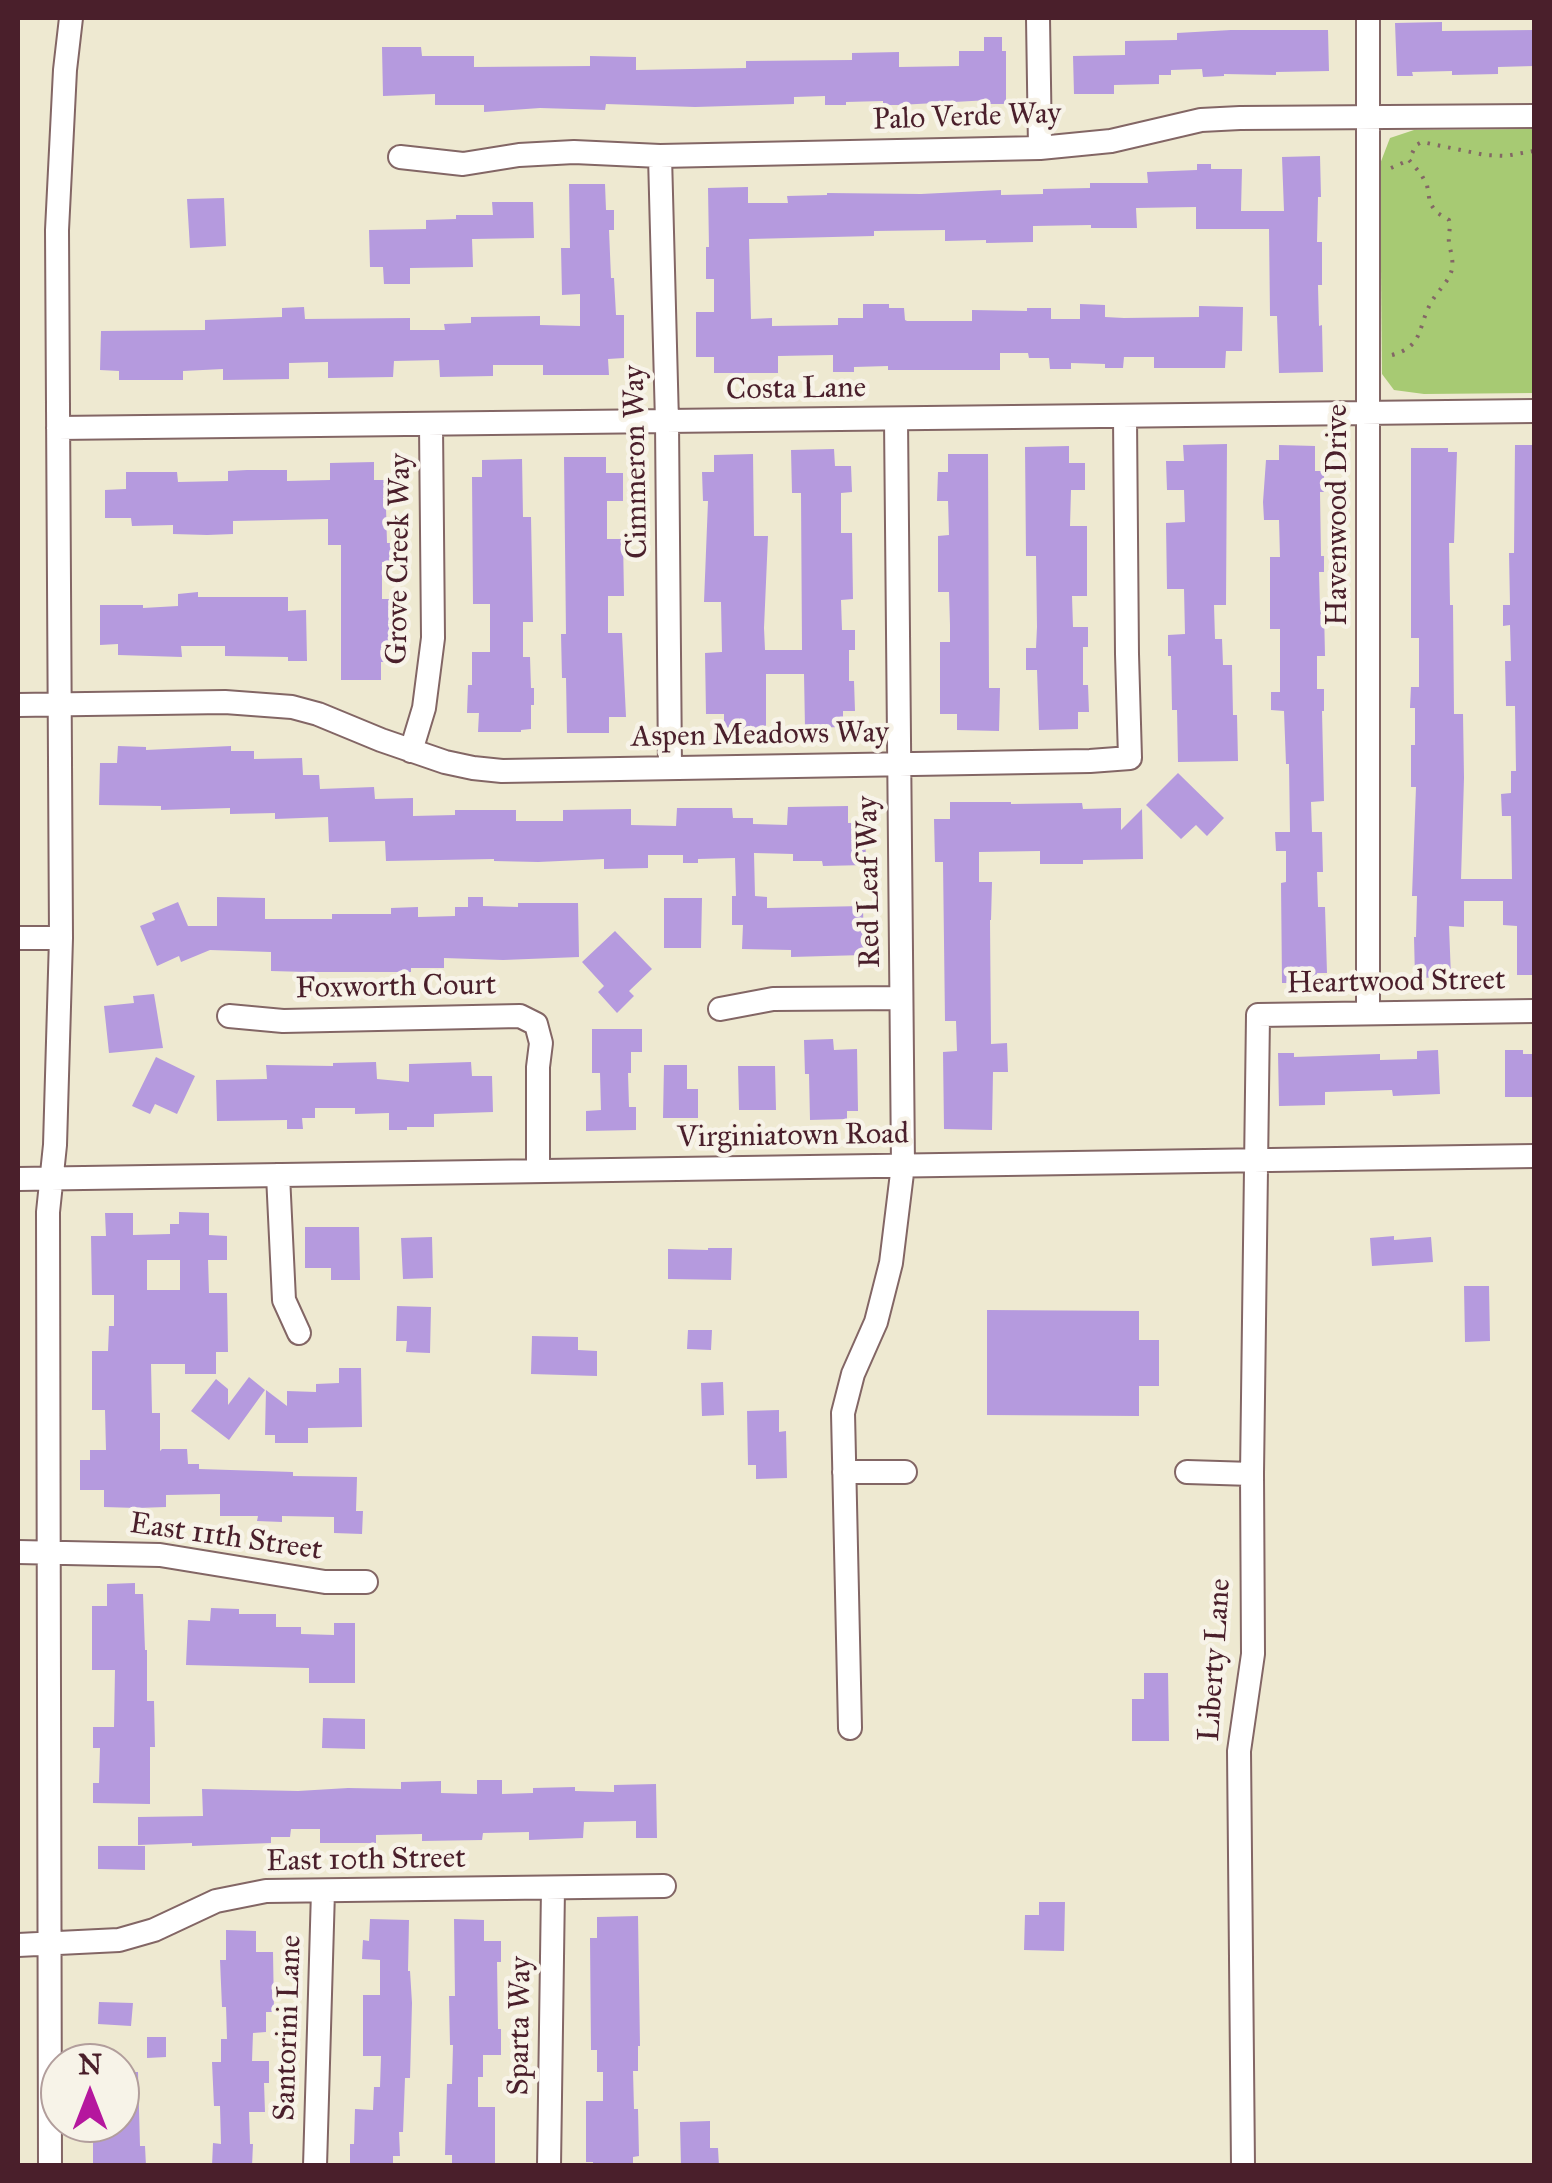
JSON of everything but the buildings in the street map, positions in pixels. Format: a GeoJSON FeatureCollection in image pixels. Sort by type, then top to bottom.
{"type":"FeatureCollection","features":[{"type":"Feature","properties":{"kind":"street"},"geometry":{"type":"LineString","coordinates":[[50,2166],[48,1212],[55,1145],[60,938],[57,230],[65,70],[72,18]]}},
{"type":"Feature","properties":{"kind":"street"},"geometry":{"type":"LineString","coordinates":[[1038,18],[1040,148]]}},
{"type":"Feature","properties":{"kind":"street","name":"Havenwood Drive"},"geometry":{"type":"LineString","coordinates":[[1368,18],[1368,1012]]}},
{"type":"Feature","properties":{"kind":"street","name":"Palo Verde Way"},"geometry":{"type":"LineString","coordinates":[[400,158],[463,164],[574,152],[660,156],[1040,148],[1112,140],[1201,120],[1534,116]]}},
{"type":"Feature","properties":{"kind":"street","name":"Cimmeron Way"},"geometry":{"type":"LineString","coordinates":[[660,156],[670,768]]}},
{"type":"Feature","properties":{"kind":"street","name":"Costa Lane"},"geometry":{"type":"LineString","coordinates":[[58,428],[1534,412]]}},
{"type":"Feature","properties":{"kind":"street","name":"Aspen Meadows Way"},"geometry":{"type":"LineString","coordinates":[[18,705],[226,702],[292,707],[411,751],[473,768],[502,771],[1130,758],[1126,417]]}},
{"type":"Feature","properties":{"kind":"street","name":"Red Leaf Way"},"geometry":{"type":"LineString","coordinates":[[850,1728],[844,1413],[853,1374],[876,1322],[887,1278],[903,1165],[896,419]]}},
{"type":"Feature","properties":{"kind":"street","name":"Grove Creek Way"},"geometry":{"type":"LineString","coordinates":[[411,751],[424,708],[432,638],[431,425]]}},
{"type":"Feature","properties":{"kind":"street"},"geometry":{"type":"LineString","coordinates":[[18,938],[60,938]]}},
{"type":"Feature","properties":{"kind":"street"},"geometry":{"type":"LineString","coordinates":[[720,1009],[773,1000],[901,998]]}},
{"type":"Feature","properties":{"kind":"street","name":"Heartwood Street"},"geometry":{"type":"LineString","coordinates":[[1258,1015],[1534,1011]]}},
{"type":"Feature","properties":{"kind":"street","name":"Liberty Lane"},"geometry":{"type":"LineString","coordinates":[[1243,2166],[1240,1751],[1253,1654],[1258,1015]]}},
{"type":"Feature","properties":{"kind":"street","name":"Foxworth Court"},"geometry":{"type":"LineString","coordinates":[[229,1016],[283,1021],[520,1016],[536,1024],[540,1042],[538,1170]]}},
{"type":"Feature","properties":{"kind":"street","name":"Virginiatown Road"},"geometry":{"type":"LineString","coordinates":[[18,1180],[1534,1156]]}},
{"type":"Feature","properties":{"kind":"street"},"geometry":{"type":"LineString","coordinates":[[278,1175],[284,1300],[299,1333]]}},
{"type":"Feature","properties":{"kind":"street"},"geometry":{"type":"LineString","coordinates":[[844,1472],[905,1472]]}},
{"type":"Feature","properties":{"kind":"street"},"geometry":{"type":"LineString","coordinates":[[1187,1472],[1252,1474]]}},
{"type":"Feature","properties":{"kind":"street","name":"East 11th Street"},"geometry":{"type":"LineString","coordinates":[[18,1552],[170,1556],[325,1582],[366,1582]]}},
{"type":"Feature","properties":{"kind":"street","name":"East 10th Street"},"geometry":{"type":"LineString","coordinates":[[18,1945],[119,1940],[154,1930],[216,1901],[266,1891],[664,1886]]}},
{"type":"Feature","properties":{"kind":"street","name":"Sparta Way"},"geometry":{"type":"LineString","coordinates":[[549,2166],[553,1888]]}},
{"type":"Feature","properties":{"kind":"street","name":"Santorini Lane"},"geometry":{"type":"LineString","coordinates":[[315,2166],[322,1892]]}},
{"type":"Feature","properties":{"kind":"path"},"geometry":{"type":"LineString","coordinates":[[1391,168],[1409,160],[1416,145],[1422,142],[1504,156],[1534,151]]}},
{"type":"Feature","properties":{"kind":"path"},"geometry":{"type":"LineString","coordinates":[[1392,355],[1414,344],[1433,298],[1453,264],[1449,220],[1436,212],[1427,185],[1409,160]]}},
{"type":"Feature","properties":{"kind":"green space"},"geometry":{"type":"Polygon","coordinates":[[[1534,129],[1534,393],[1424,394],[1394,390],[1382,374],[1380,164],[1390,138],[1414,130],[1534,129]]]}}]}
